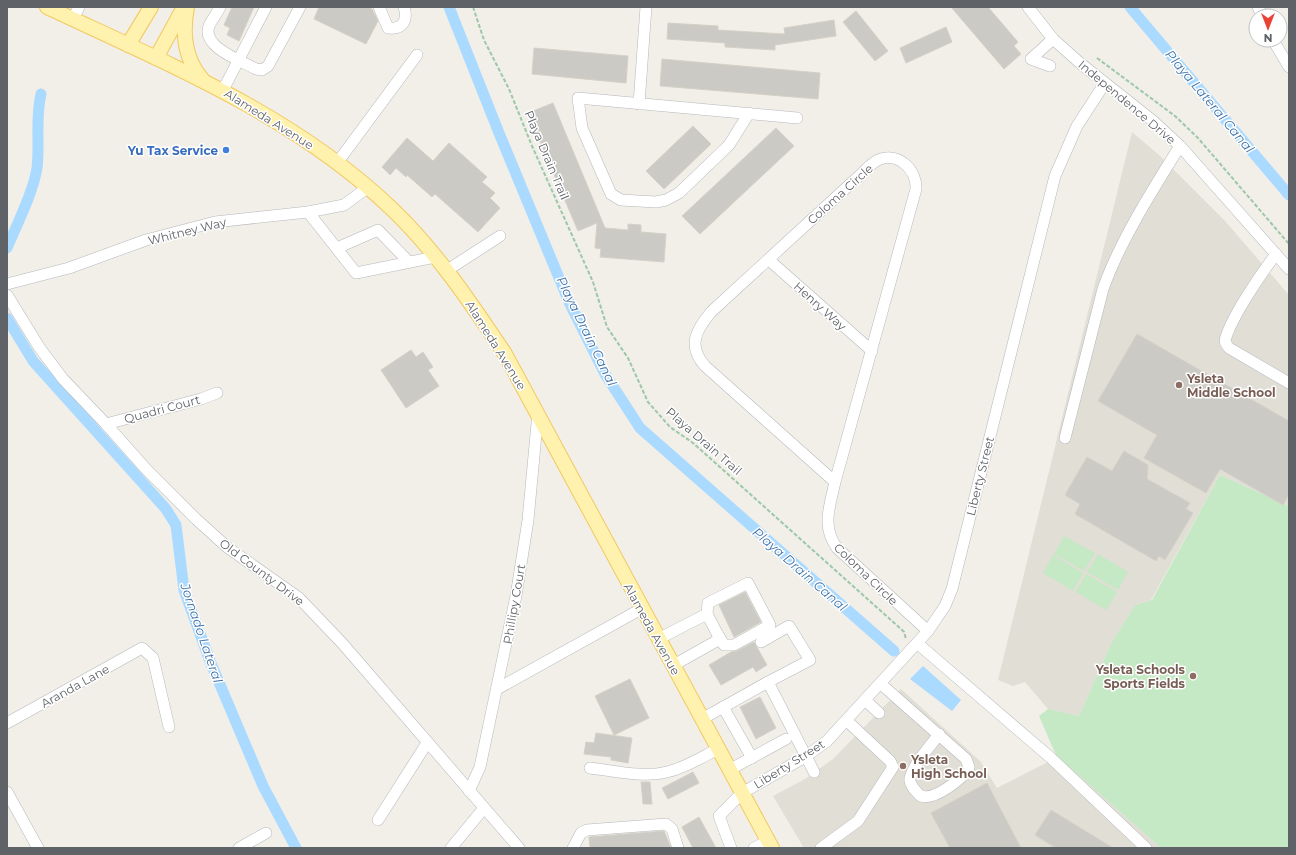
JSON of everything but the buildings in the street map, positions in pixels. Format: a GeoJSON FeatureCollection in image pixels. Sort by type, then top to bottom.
{"type":"FeatureCollection","features":[{"type":"Feature","properties":{"kind":"main road","name":"Alameda Avenue"},"geometry":{"type":"LineString","coordinates":[[47,7],[76,13],[128,45],[202,79],[258,110],[337,163],[392,209],[435,257],[505,354],[641,609],[770,845]]}},
{"type":"Feature","properties":{"kind":"main road"},"geometry":{"type":"LineString","coordinates":[[128,45],[151,7]]}},
{"type":"Feature","properties":{"kind":"main road"},"geometry":{"type":"LineString","coordinates":[[156,58],[186,7]]}},
{"type":"Feature","properties":{"kind":"main road"},"geometry":{"type":"LineString","coordinates":[[186,7],[184,30],[185,45],[189,59],[202,79]]}},
{"type":"Feature","properties":{"kind":"street"},"geometry":{"type":"LineString","coordinates":[[220,7],[209,27],[209,37],[216,48],[256,69],[262,70],[268,66],[300,7]]}},
{"type":"Feature","properties":{"kind":"street"},"geometry":{"type":"LineString","coordinates":[[223,90],[266,7]]}},
{"type":"Feature","properties":{"kind":"street"},"geometry":{"type":"LineString","coordinates":[[379,7],[388,28],[394,28],[402,25],[405,20],[404,7]]}},
{"type":"Feature","properties":{"kind":"street"},"geometry":{"type":"LineString","coordinates":[[639,104],[646,7]]}},
{"type":"Feature","properties":{"kind":"street","name":"Independence Drive"},"geometry":{"type":"LineString","coordinates":[[1029,7],[1053,39],[1104,83],[1154,121],[1180,146],[1289,269]]}},
{"type":"Feature","properties":{"kind":"street"},"geometry":{"type":"LineString","coordinates":[[1050,66],[1031,59],[1053,39]]}},
{"type":"Feature","properties":{"kind":"street"},"geometry":{"type":"LineString","coordinates":[[1278,48],[1289,67]]}},
{"type":"Feature","properties":{"kind":"street"},"geometry":{"type":"LineString","coordinates":[[337,163],[417,55]]}},
{"type":"Feature","properties":{"kind":"street","name":"Liberty Street"},"geometry":{"type":"LineString","coordinates":[[730,848],[719,816],[742,793],[805,757],[827,741],[866,701],[928,631],[945,606],[952,589],[1055,176],[1077,126],[1104,83]]}},
{"type":"Feature","properties":{"kind":"street"},"geometry":{"type":"LineString","coordinates":[[749,113],[729,145],[679,193],[666,200],[656,202],[621,200],[611,194],[582,128],[578,98],[749,113],[797,118]]}},
{"type":"Feature","properties":{"kind":"street"},"geometry":{"type":"LineString","coordinates":[[1065,438],[1103,288],[1110,269],[1142,209],[1180,146]]}},
{"type":"Feature","properties":{"kind":"street","name":"Coloma Circle"},"geometry":{"type":"LineString","coordinates":[[835,482],[705,366],[697,353],[695,338],[701,324],[711,312],[875,162],[886,158],[898,160],[910,168],[914,176],[916,189],[835,482],[827,520],[831,540],[837,548],[928,631]]}},
{"type":"Feature","properties":{"kind":"street","name":"Whitney Way"},"geometry":{"type":"LineString","coordinates":[[7,284],[69,268],[146,240],[215,222],[308,212],[344,205],[367,188]]}},
{"type":"Feature","properties":{"kind":"street"},"geometry":{"type":"LineString","coordinates":[[308,212],[356,273],[435,257]]}},
{"type":"Feature","properties":{"kind":"street"},"geometry":{"type":"LineString","coordinates":[[337,248],[378,230],[409,262]]}},
{"type":"Feature","properties":{"kind":"street"},"geometry":{"type":"LineString","coordinates":[[446,271],[500,236]]}},
{"type":"Feature","properties":{"kind":"street"},"geometry":{"type":"LineString","coordinates":[[1276,254],[1263,271],[1238,314],[1226,338],[1225,344],[1229,348],[1289,383]]}},
{"type":"Feature","properties":{"kind":"street","name":"Henry Way"},"geometry":{"type":"LineString","coordinates":[[769,260],[872,351]]}},
{"type":"Feature","properties":{"kind":"street","name":"Old County Drive"},"geometry":{"type":"LineString","coordinates":[[7,295],[39,347],[63,379],[106,424],[146,470],[227,547],[299,598],[342,643],[515,846]]}},
{"type":"Feature","properties":{"kind":"street","name":"Quadri Court"},"geometry":{"type":"LineString","coordinates":[[106,424],[201,399],[217,392]]}},
{"type":"Feature","properties":{"kind":"street","name":"Phillipy Court"},"geometry":{"type":"LineString","coordinates":[[469,791],[480,767],[498,689],[528,520],[538,414]]}},
{"type":"Feature","properties":{"kind":"street"},"geometry":{"type":"LineString","coordinates":[[672,666],[720,639],[707,614],[708,603],[748,583],[770,625],[734,645],[724,645],[717,633]]}},
{"type":"Feature","properties":{"kind":"street"},"geometry":{"type":"LineString","coordinates":[[498,689],[641,609]]}},
{"type":"Feature","properties":{"kind":"street"},"geometry":{"type":"LineString","coordinates":[[658,639],[707,614]]}},
{"type":"Feature","properties":{"kind":"street"},"geometry":{"type":"LineString","coordinates":[[702,719],[810,660],[789,626],[760,642]]}},
{"type":"Feature","properties":{"kind":"street"},"geometry":{"type":"LineString","coordinates":[[917,643],[1051,758],[1146,848]]}},
{"type":"Feature","properties":{"kind":"street","name":"Aranda Lane"},"geometry":{"type":"LineString","coordinates":[[7,723],[142,648],[154,658],[168,727]]}},
{"type":"Feature","properties":{"kind":"street"},"geometry":{"type":"LineString","coordinates":[[768,682],[814,772]]}},
{"type":"Feature","properties":{"kind":"street"},"geometry":{"type":"LineString","coordinates":[[881,684],[939,734],[966,759],[969,767],[967,772],[941,793],[931,796],[921,796],[911,786],[910,779],[917,764],[939,734]]}},
{"type":"Feature","properties":{"kind":"street"},"geometry":{"type":"LineString","coordinates":[[866,701],[879,712]]}},
{"type":"Feature","properties":{"kind":"street"},"geometry":{"type":"LineString","coordinates":[[723,707],[752,758]]}},
{"type":"Feature","properties":{"kind":"street"},"geometry":{"type":"LineString","coordinates":[[821,848],[858,821],[892,767],[890,761],[847,721]]}},
{"type":"Feature","properties":{"kind":"street"},"geometry":{"type":"LineString","coordinates":[[729,770],[786,739]]}},
{"type":"Feature","properties":{"kind":"street"},"geometry":{"type":"LineString","coordinates":[[378,820],[427,743]]}},
{"type":"Feature","properties":{"kind":"street"},"geometry":{"type":"LineString","coordinates":[[590,768],[642,774],[664,773],[681,767],[718,749]]}},
{"type":"Feature","properties":{"kind":"street"},"geometry":{"type":"LineString","coordinates":[[7,792],[38,848]]}},
{"type":"Feature","properties":{"kind":"street"},"geometry":{"type":"LineString","coordinates":[[452,848],[484,808]]}},
{"type":"Feature","properties":{"kind":"street"},"geometry":{"type":"LineString","coordinates":[[573,848],[581,833],[587,830],[666,824],[672,829],[678,848]]}},
{"type":"Feature","properties":{"kind":"street"},"geometry":{"type":"LineString","coordinates":[[239,848],[266,833]]}},
{"type":"Feature","properties":{"kind":"street"},"geometry":{"type":"LineString","coordinates":[[754,848],[770,845]]}},
{"type":"Feature","properties":{"kind":"path","name":"Playa Drain Trail"},"geometry":{"type":"LineString","coordinates":[[473,7],[484,40],[509,89],[532,146],[593,282],[607,327],[628,358],[648,402],[670,427],[693,442],[901,629],[904,632],[906,640]]}},
{"type":"Feature","properties":{"kind":"path"},"geometry":{"type":"LineString","coordinates":[[1097,58],[1175,116],[1198,138],[1289,244]]}},
{"type":"Feature","properties":{"kind":"shaded area","name":"Ysleta Middle School"},"geometry":{"type":"Polygon","coordinates":[[[1132,132],[1159,155],[1225,221],[1289,295],[1289,506],[1220,475],[1151,600],[1135,605],[1112,642],[1079,716],[1048,709],[1025,682],[1013,686],[998,680],[1132,132]]]}},
{"type":"Feature","properties":{"kind":"shaded area","name":"Ysleta High School"},"geometry":{"type":"Polygon","coordinates":[[[901,689],[980,761],[997,788],[1046,763],[1056,755],[1161,848],[804,848],[773,796],[805,779],[833,759],[901,689]]]}},
{"type":"Feature","properties":{"kind":"green space","name":"Ysleta Schools Sports Fields"},"geometry":{"type":"Polygon","coordinates":[[[1220,475],[1289,506],[1289,848],[1161,848],[1056,755],[1039,716],[1048,709],[1079,716],[1112,642],[1135,605],[1152,600],[1220,475]]]}},
{"type":"Feature","properties":{"kind":"green space"},"geometry":{"type":"Polygon","coordinates":[[[1064,536],[1095,553],[1084,571],[1054,554],[1064,536]]]}},
{"type":"Feature","properties":{"kind":"green space"},"geometry":{"type":"Polygon","coordinates":[[[1098,554],[1128,572],[1118,590],[1087,572],[1098,554]]]}},
{"type":"Feature","properties":{"kind":"green space"},"geometry":{"type":"Polygon","coordinates":[[[1053,555],[1083,573],[1073,591],[1043,573],[1053,555]]]}},
{"type":"Feature","properties":{"kind":"green space"},"geometry":{"type":"Polygon","coordinates":[[[1086,574],[1117,592],[1106,610],[1076,592],[1086,574]]]}},
{"type":"Feature","properties":{"kind":"water"},"geometry":{"type":"Polygon","coordinates":[[[923,666],[961,700],[952,711],[910,679],[923,666]]]}},
{"type":"Feature","properties":{"kind":"waterway","name":"Playa Drain Canal"},"geometry":{"type":"LineString","coordinates":[[449,7],[569,302],[605,374],[640,428],[894,651]]}},
{"type":"Feature","properties":{"kind":"waterway","name":"Playa Lateral Canal"},"geometry":{"type":"LineString","coordinates":[[1130,7],[1289,195]]}},
{"type":"Feature","properties":{"kind":"waterway","name":"Jornado Lateral"},"geometry":{"type":"LineString","coordinates":[[7,248],[35,178],[38,159],[38,112],[41,94]]}},
{"type":"Feature","properties":{"kind":"waterway","name":"Jornado Lateral"},"geometry":{"type":"LineString","coordinates":[[7,318],[33,361],[166,509],[176,525],[184,590],[210,661],[263,786],[296,848]]}},
{"type":"Feature","properties":{"kind":"place","name":"Yu Tax Service"},"geometry":{"type":"Point","coordinates":[226,150]}},
{"type":"Feature","properties":{"kind":"place","name":"Ysleta Middle School"},"geometry":{"type":"Point","coordinates":[1179,385]}},
{"type":"Feature","properties":{"kind":"place","name":"Ysleta Schools Sports Fields"},"geometry":{"type":"Point","coordinates":[1193,676]}},
{"type":"Feature","properties":{"kind":"place","name":"Ysleta High School"},"geometry":{"type":"Point","coordinates":[903,766]}}]}
